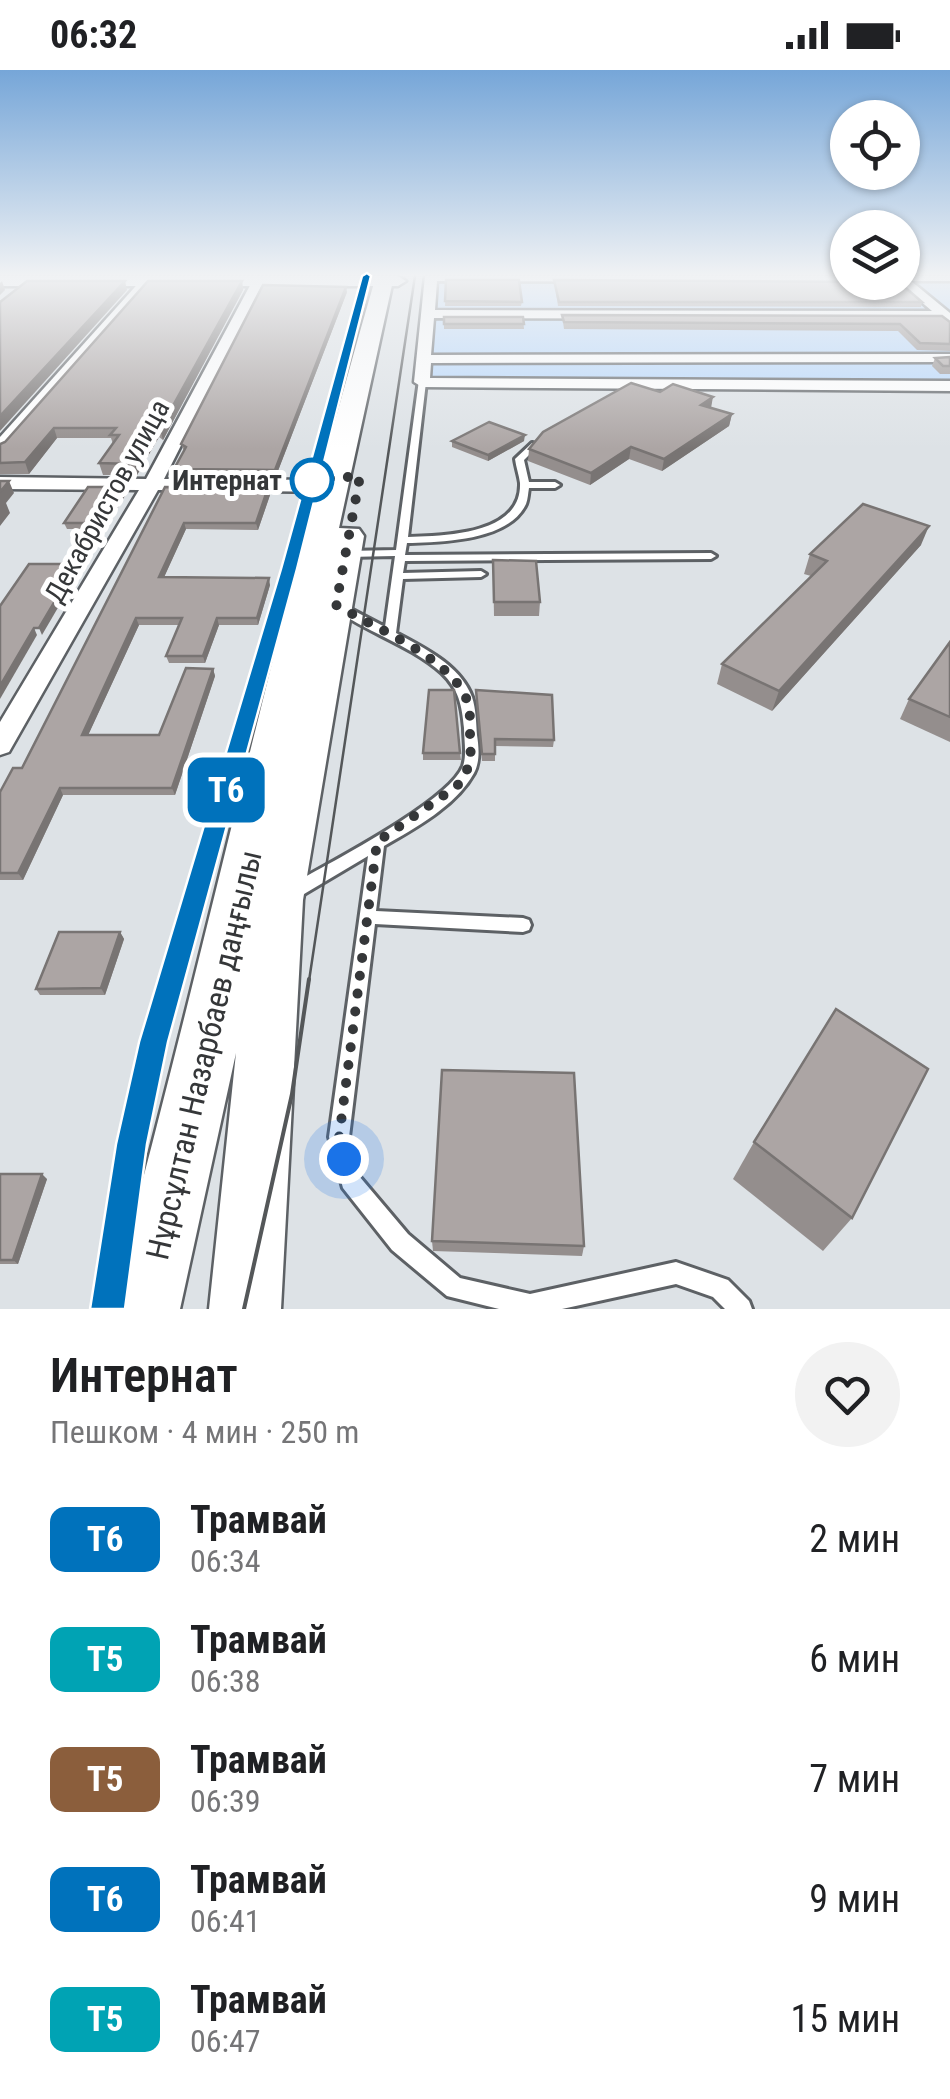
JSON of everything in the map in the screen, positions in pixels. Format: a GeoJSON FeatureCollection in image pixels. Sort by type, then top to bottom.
{"type":"FeatureCollection","features":[{"type":"Feature","properties":{"kind":"main road","name":"Нұрсұлтан Назарбаев даңғылы"},"geometry":{"type":"LineString","coordinates":[[144,1309],[197,1098],[333,486],[386,334]]}},
{"type":"Feature","properties":{"kind":"main road","name":"Нұрсұлтан Назарбаев даңғылы"},"geometry":{"type":"LineString","coordinates":[[245,1309],[278,900],[344,554],[393,334]]}},
{"type":"Feature","properties":{"kind":"street"},"geometry":{"type":"LineString","coordinates":[[0,447],[94,334]]}},
{"type":"Feature","properties":{"kind":"street","name":"Декабристов улица"},"geometry":{"type":"LineString","coordinates":[[0,746],[152,484],[230,334]]}},
{"type":"Feature","properties":{"kind":"street"},"geometry":{"type":"LineString","coordinates":[[428,334],[422,382],[950,386]]}},
{"type":"Feature","properties":{"kind":"street"},"geometry":{"type":"LineString","coordinates":[[426,359],[950,358]]}},
{"type":"Feature","properties":{"kind":"street"},"geometry":{"type":"LineString","coordinates":[[0,483],[333,486]]}},
{"type":"Feature","properties":{"kind":"lane"},"geometry":{"type":"LineString","coordinates":[[390,636],[422,382]]}},
{"type":"Feature","properties":{"kind":"lane"},"geometry":{"type":"LineString","coordinates":[[403,540],[458,539],[484,534],[515,512],[526,485],[519,459],[535,445]]}},
{"type":"Feature","properties":{"kind":"lane"},"geometry":{"type":"LineString","coordinates":[[526,485],[555,485]]}},
{"type":"Feature","properties":{"kind":"lane"},"geometry":{"type":"LineString","coordinates":[[344,554],[711,556]]}},
{"type":"Feature","properties":{"kind":"lane"},"geometry":{"type":"LineString","coordinates":[[398,576],[481,574]]}},
{"type":"Feature","properties":{"kind":"lane"},"geometry":{"type":"LineString","coordinates":[[278,900],[377,842],[457,786],[467,774],[472,756],[468,702],[458,682],[336,605]]}},
{"type":"Feature","properties":{"kind":"lane"},"geometry":{"type":"LineString","coordinates":[[377,842],[339,1138],[350,1181],[400,1242],[456,1288],[530,1305],[676,1273],[720,1288],[741,1309]]}},
{"type":"Feature","properties":{"kind":"lane"},"geometry":{"type":"LineString","coordinates":[[366,917],[523,925]]}},
{"type":"Feature","properties":{"kind":"shaded area"},"geometry":{"type":"Polygon","coordinates":[[[418,334],[950,334],[950,384],[412,380],[418,334]]]}},
{"type":"Feature","properties":{"kind":"building"},"geometry":{"type":"Polygon","coordinates":[[[0,334],[76,334],[0,416],[0,334]]]}},
{"type":"Feature","properties":{"kind":"building"},"geometry":{"type":"Polygon","coordinates":[[[101,334],[213,334],[160,429],[156,426],[134,464],[99,463],[119,435],[110,435],[116,428],[54,428],[25,462],[0,463],[0,444],[101,334]]]}},
{"type":"Feature","properties":{"kind":"building"},"geometry":{"type":"Polygon","coordinates":[[[238,334],[328,334],[275,470],[174,469],[186,447],[181,444],[238,334]]]}},
{"type":"Feature","properties":{"kind":"building"},"geometry":{"type":"Polygon","coordinates":[[[910,334],[950,334],[950,344],[920,343],[910,334]]]}},
{"type":"Feature","properties":{"kind":"building"},"geometry":{"type":"Polygon","coordinates":[[[950,357],[950,366],[943,366],[935,358],[950,357]]]}},
{"type":"Feature","properties":{"kind":"building"},"geometry":{"type":"Polygon","coordinates":[[[631,383],[660,392],[673,384],[713,397],[701,405],[732,414],[664,459],[631,447],[591,473],[529,449],[543,432],[631,383]]]}},
{"type":"Feature","properties":{"kind":"building"},"geometry":{"type":"Polygon","coordinates":[[[489,422],[525,435],[488,455],[452,441],[489,422]]]}},
{"type":"Feature","properties":{"kind":"building"},"geometry":{"type":"Polygon","coordinates":[[[88,487],[124,487],[103,523],[64,523],[88,487]]]}},
{"type":"Feature","properties":{"kind":"building"},"geometry":{"type":"Polygon","coordinates":[[[165,487],[268,488],[256,523],[184,523],[159,577],[269,578],[257,618],[217,618],[203,656],[166,656],[182,618],[136,618],[82,735],[159,735],[186,668],[213,669],[172,788],[60,788],[18,873],[0,873],[0,792],[13,768],[22,768],[165,487]]]}},
{"type":"Feature","properties":{"kind":"building"},"geometry":{"type":"Polygon","coordinates":[[[863,504],[929,526],[779,691],[722,664],[827,561],[810,554],[863,504]]]}},
{"type":"Feature","properties":{"kind":"building"},"geometry":{"type":"Polygon","coordinates":[[[493,560],[536,561],[540,602],[494,602],[493,560]]]}},
{"type":"Feature","properties":{"kind":"building"},"geometry":{"type":"Polygon","coordinates":[[[29,564],[77,564],[0,686],[0,606],[29,564]]]}},
{"type":"Feature","properties":{"kind":"building"},"geometry":{"type":"Polygon","coordinates":[[[950,642],[950,717],[909,699],[950,642]]]}},
{"type":"Feature","properties":{"kind":"building"},"geometry":{"type":"Polygon","coordinates":[[[429,690],[454,690],[460,753],[423,753],[429,690]]]}},
{"type":"Feature","properties":{"kind":"building"},"geometry":{"type":"Polygon","coordinates":[[[476,690],[552,695],[554,740],[495,739],[495,754],[482,754],[476,690]]]}},
{"type":"Feature","properties":{"kind":"building"},"geometry":{"type":"Polygon","coordinates":[[[59,932],[120,932],[101,988],[36,989],[59,932]]]}},
{"type":"Feature","properties":{"kind":"building"},"geometry":{"type":"Polygon","coordinates":[[[836,1009],[928,1069],[852,1218],[754,1142],[836,1009]]]}},
{"type":"Feature","properties":{"kind":"building"},"geometry":{"type":"Polygon","coordinates":[[[442,1070],[574,1073],[584,1246],[432,1241],[442,1070]]]}},
{"type":"Feature","properties":{"kind":"building"},"geometry":{"type":"Polygon","coordinates":[[[0,1174],[42,1174],[13,1260],[0,1260],[0,1174]]]}},
{"type":"Feature","properties":{"kind":"tram line"},"geometry":{"type":"LineString","coordinates":[[170,981],[289,569],[352,334]]}},
{"type":"Feature","properties":{"kind":"tram line","name":"T6"},"geometry":{"type":"LineString","coordinates":[[107,1309],[131,1144],[154,1042],[352,334]]}},
{"type":"Feature","properties":{"kind":"tram line"},"geometry":{"type":"LineString","coordinates":[[309,981],[406,334]]}},
{"type":"Feature","properties":{"kind":"tram line"},"geometry":{"type":"LineString","coordinates":[[107,1309],[131,1144],[171,979]]}},
{"type":"Feature","properties":{"kind":"tram line"},"geometry":{"type":"LineString","coordinates":[[244,1309],[292,1094],[309,979]]}},
{"type":"Feature","properties":{"kind":"place","name":"Интернат"},"geometry":{"type":"Point","coordinates":[312,480]}},
{"type":"Feature","properties":{"kind":"route"},"geometry":{"type":"LineString","coordinates":[[312,480],[360,476],[336,605],[429,659],[458,682],[468,702],[472,756],[467,774],[457,786],[377,842],[339,1138],[344,1159]]}}]}
